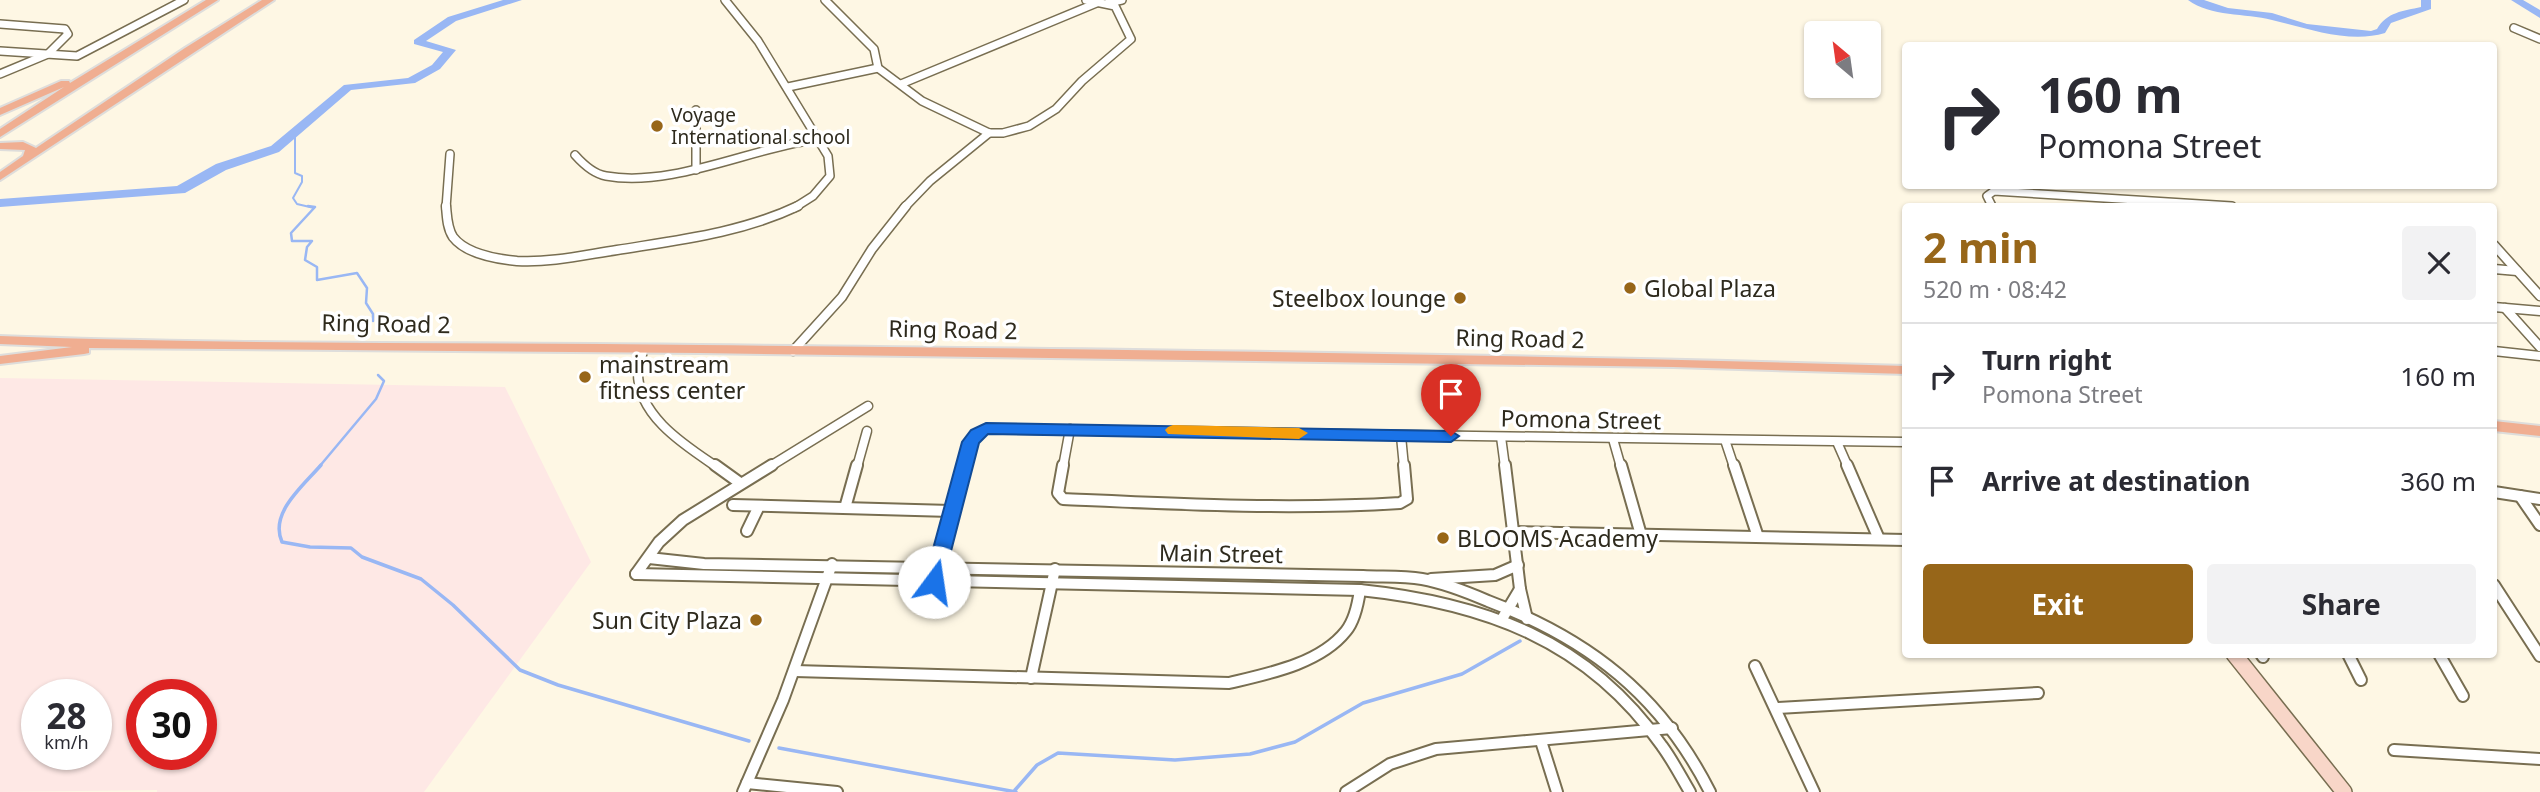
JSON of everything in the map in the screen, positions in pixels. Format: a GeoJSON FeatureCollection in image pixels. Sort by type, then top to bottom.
{"type":"FeatureCollection","features":[{"type":"Feature","properties":{"kind":"main road"},"geometry":{"type":"LineString","coordinates":[[0,134],[108,63],[213,0]]}},
{"type":"Feature","properties":{"kind":"main road"},"geometry":{"type":"LineString","coordinates":[[0,177],[189,50],[269,0]]}},
{"type":"Feature","properties":{"kind":"main road"},"geometry":{"type":"LineString","coordinates":[[0,111],[108,63]]}},
{"type":"Feature","properties":{"kind":"main road"},"geometry":{"type":"LineString","coordinates":[[0,146],[23,145],[31,148],[28,159]]}},
{"type":"Feature","properties":{"kind":"main road","name":"Ring Road 2"},"geometry":{"type":"LineString","coordinates":[[0,340],[124,345],[1673,363],[1902,370]]}},
{"type":"Feature","properties":{"kind":"main road"},"geometry":{"type":"LineString","coordinates":[[0,355],[16,341]]}},
{"type":"Feature","properties":{"kind":"main road"},"geometry":{"type":"LineString","coordinates":[[0,360],[124,345]]}},
{"type":"Feature","properties":{"kind":"main road"},"geometry":{"type":"LineString","coordinates":[[2497,426],[2540,432]]}},
{"type":"Feature","properties":{"kind":"street"},"geometry":{"type":"LineString","coordinates":[[0,51],[65,57],[89,52],[184,0]]}},
{"type":"Feature","properties":{"kind":"street"},"geometry":{"type":"LineString","coordinates":[[450,154],[447,219],[449,232],[455,239],[474,250],[503,259],[555,260],[723,231],[800,205],[815,196],[830,176],[831,165],[788,87],[751,30],[725,0]]}},
{"type":"Feature","properties":{"kind":"street"},"geometry":{"type":"LineString","coordinates":[[825,0],[857,34],[872,45],[878,68]]}},
{"type":"Feature","properties":{"kind":"street"},"geometry":{"type":"LineString","coordinates":[[1086,0],[1122,0]]}},
{"type":"Feature","properties":{"kind":"street"},"geometry":{"type":"LineString","coordinates":[[901,84],[1105,2]]}},
{"type":"Feature","properties":{"kind":"street"},"geometry":{"type":"LineString","coordinates":[[793,351],[842,298],[872,249],[930,181],[989,134],[1016,130],[1048,114],[1130,39],[1117,9],[1105,2]]}},
{"type":"Feature","properties":{"kind":"street"},"geometry":{"type":"LineString","coordinates":[[0,24],[65,29],[68,34],[66,39],[43,55],[0,74]]}},
{"type":"Feature","properties":{"kind":"street"},"geometry":{"type":"LineString","coordinates":[[2514,28],[2540,39]]}},
{"type":"Feature","properties":{"kind":"street"},"geometry":{"type":"LineString","coordinates":[[788,87],[878,68],[922,101],[989,134]]}},
{"type":"Feature","properties":{"kind":"street"},"geometry":{"type":"LineString","coordinates":[[696,110],[696,170]]}},
{"type":"Feature","properties":{"kind":"street"},"geometry":{"type":"LineString","coordinates":[[575,155],[596,173],[610,178],[633,178],[696,170],[795,142],[819,139]]}},
{"type":"Feature","properties":{"kind":"street"},"geometry":{"type":"LineString","coordinates":[[1990,203],[1987,197],[1994,191],[2129,203]]}},
{"type":"Feature","properties":{"kind":"street"},"geometry":{"type":"LineString","coordinates":[[2068,196],[2072,203]]}},
{"type":"Feature","properties":{"kind":"street"},"geometry":{"type":"LineString","coordinates":[[2497,248],[2540,296]]}},
{"type":"Feature","properties":{"kind":"street"},"geometry":{"type":"LineString","coordinates":[[2497,269],[2517,271]]}},
{"type":"Feature","properties":{"kind":"street"},"geometry":{"type":"LineString","coordinates":[[2497,307],[2540,311]]}},
{"type":"Feature","properties":{"kind":"street"},"geometry":{"type":"LineString","coordinates":[[2505,308],[2540,346]]}},
{"type":"Feature","properties":{"kind":"street"},"geometry":{"type":"LineString","coordinates":[[643,350],[639,362],[638,384],[644,401],[655,416],[678,437],[740,483]]}},
{"type":"Feature","properties":{"kind":"street"},"geometry":{"type":"LineString","coordinates":[[2497,351],[2540,356]]}},
{"type":"Feature","properties":{"kind":"street"},"geometry":{"type":"LineString","coordinates":[[649,558],[659,542],[683,520],[868,406]]}},
{"type":"Feature","properties":{"kind":"street","name":"Pomona Street"},"geometry":{"type":"LineString","coordinates":[[934,582],[950,511],[971,442],[980,431],[986,429],[1902,442]]}},
{"type":"Feature","properties":{"kind":"street"},"geometry":{"type":"LineString","coordinates":[[1070,429],[1058,493],[1063,499],[1211,505],[1351,506],[1400,503],[1407,499],[1401,436]]}},
{"type":"Feature","properties":{"kind":"street"},"geometry":{"type":"LineString","coordinates":[[845,508],[867,431]]}},
{"type":"Feature","properties":{"kind":"street"},"geometry":{"type":"LineString","coordinates":[[1501,437],[1520,589],[1528,615],[1524,627]]}},
{"type":"Feature","properties":{"kind":"street"},"geometry":{"type":"LineString","coordinates":[[1613,439],[1641,535]]}},
{"type":"Feature","properties":{"kind":"street"},"geometry":{"type":"LineString","coordinates":[[1725,440],[1758,537]]}},
{"type":"Feature","properties":{"kind":"street"},"geometry":{"type":"LineString","coordinates":[[1838,442],[1879,539]]}},
{"type":"Feature","properties":{"kind":"street"},"geometry":{"type":"LineString","coordinates":[[2497,492],[2540,499]]}},
{"type":"Feature","properties":{"kind":"street"},"geometry":{"type":"LineString","coordinates":[[2520,496],[2540,525]]}},
{"type":"Feature","properties":{"kind":"street"},"geometry":{"type":"LineString","coordinates":[[733,505],[950,511]]}},
{"type":"Feature","properties":{"kind":"street"},"geometry":{"type":"LineString","coordinates":[[747,531],[759,506]]}},
{"type":"Feature","properties":{"kind":"street"},"geometry":{"type":"LineString","coordinates":[[1514,532],[1902,540]]}},
{"type":"Feature","properties":{"kind":"street","name":"Main Street"},"geometry":{"type":"LineString","coordinates":[[1690,792],[1652,731],[1593,672],[1524,627],[1429,598],[1360,590],[636,574],[649,558],[704,564],[938,566],[1424,579],[1528,615],[1580,645],[1609,666],[1633,686],[1672,728],[1705,779],[1710,792]]}},
{"type":"Feature","properties":{"kind":"street"},"geometry":{"type":"LineString","coordinates":[[698,575],[704,564]]}},
{"type":"Feature","properties":{"kind":"street"},"geometry":{"type":"LineString","coordinates":[[772,578],[777,564]]}},
{"type":"Feature","properties":{"kind":"street"},"geometry":{"type":"LineString","coordinates":[[832,564],[795,671],[745,788],[837,792]]}},
{"type":"Feature","properties":{"kind":"street"},"geometry":{"type":"LineString","coordinates":[[1424,579],[1495,575],[1518,565]]}},
{"type":"Feature","properties":{"kind":"street"},"geometry":{"type":"LineString","coordinates":[[1031,678],[1055,569]]}},
{"type":"Feature","properties":{"kind":"street"},"geometry":{"type":"LineString","coordinates":[[1502,619],[1520,589]]}},
{"type":"Feature","properties":{"kind":"street"},"geometry":{"type":"LineString","coordinates":[[795,671],[1229,683],[1307,657],[1334,643],[1350,624],[1360,590]]}},
{"type":"Feature","properties":{"kind":"street"},"geometry":{"type":"LineString","coordinates":[[2497,590],[2540,656]]}},
{"type":"Feature","properties":{"kind":"street"},"geometry":{"type":"LineString","coordinates":[[2237,658],[2344,792]]}},
{"type":"Feature","properties":{"kind":"street"},"geometry":{"type":"LineString","coordinates":[[2350,658],[2361,680]]}},
{"type":"Feature","properties":{"kind":"street"},"geometry":{"type":"LineString","coordinates":[[2441,658],[2463,696]]}},
{"type":"Feature","properties":{"kind":"street"},"geometry":{"type":"LineString","coordinates":[[1755,666],[1814,792]]}},
{"type":"Feature","properties":{"kind":"street"},"geometry":{"type":"LineString","coordinates":[[1777,709],[2038,693]]}},
{"type":"Feature","properties":{"kind":"street"},"geometry":{"type":"LineString","coordinates":[[1346,792],[1375,769],[1413,754],[1469,744],[1541,741],[1672,728]]}},
{"type":"Feature","properties":{"kind":"street"},"geometry":{"type":"LineString","coordinates":[[1541,741],[1557,792]]}},
{"type":"Feature","properties":{"kind":"street"},"geometry":{"type":"LineString","coordinates":[[2394,750],[2540,759]]}},
{"type":"Feature","properties":{"kind":"shaded area"},"geometry":{"type":"Polygon","coordinates":[[[0,378],[505,387],[591,562],[424,792],[0,792],[0,378]]]}},
{"type":"Feature","properties":{"kind":"waterway"},"geometry":{"type":"LineString","coordinates":[[0,203],[180,190],[221,167],[275,149],[348,87],[411,81],[436,67],[450,50],[418,42],[428,33],[464,14],[517,0]]}},
{"type":"Feature","properties":{"kind":"waterway"},"geometry":{"type":"LineString","coordinates":[[2193,0],[2227,11],[2272,16],[2306,27],[2371,34],[2381,31],[2387,21],[2402,14],[2426,9],[2426,0]]}},
{"type":"Feature","properties":{"kind":"waterway"},"geometry":{"type":"LineString","coordinates":[[2516,0],[2540,15]]}},
{"type":"Feature","properties":{"kind":"waterway"},"geometry":{"type":"LineString","coordinates":[[295,133],[295,173],[302,176],[302,182],[293,198],[297,204],[314,208]]}},
{"type":"Feature","properties":{"kind":"waterway"},"geometry":{"type":"LineString","coordinates":[[308,206],[315,207],[291,233],[292,241],[312,241],[307,247],[305,260],[317,267],[317,280],[357,273],[367,288],[366,303],[373,314],[373,321]]}},
{"type":"Feature","properties":{"kind":"waterway"},"geometry":{"type":"LineString","coordinates":[[319,467],[376,399],[384,381],[378,375]]}},
{"type":"Feature","properties":{"kind":"waterway"},"geometry":{"type":"LineString","coordinates":[[321,465],[284,510],[279,531],[282,542],[310,547],[351,548],[362,557],[421,579],[453,605],[520,670],[558,685],[749,741]]}},
{"type":"Feature","properties":{"kind":"waterway"},"geometry":{"type":"LineString","coordinates":[[1015,790],[1037,765],[1058,753],[1175,760],[1250,754],[1295,742],[1363,703],[1462,674],[1520,641]]}},
{"type":"Feature","properties":{"kind":"waterway"},"geometry":{"type":"LineString","coordinates":[[779,748],[1016,792]]}},
{"type":"Feature","properties":{"kind":"slow traffic"},"geometry":{"type":"LineString","coordinates":[[1173,430],[1299,433]]}},
{"type":"Feature","properties":{"kind":"place","name":"Voyage International school"},"geometry":{"type":"Point","coordinates":[657,126]}},
{"type":"Feature","properties":{"kind":"place","name":"Global Plaza"},"geometry":{"type":"Point","coordinates":[1630,288]}},
{"type":"Feature","properties":{"kind":"place","name":"Steelbox lounge"},"geometry":{"type":"Point","coordinates":[1460,298]}},
{"type":"Feature","properties":{"kind":"place","name":"mainstream fitness center"},"geometry":{"type":"Point","coordinates":[585,377]}},
{"type":"Feature","properties":{"kind":"place","name":"BLOOMS Academy"},"geometry":{"type":"Point","coordinates":[1443,538]}},
{"type":"Feature","properties":{"kind":"place","name":"Sun City Plaza"},"geometry":{"type":"Point","coordinates":[756,620]}},
{"type":"Feature","properties":{"kind":"route"},"geometry":{"type":"LineString","coordinates":[[934,582],[950,511],[971,442],[976,434],[986,429],[1451,436]]}}]}
